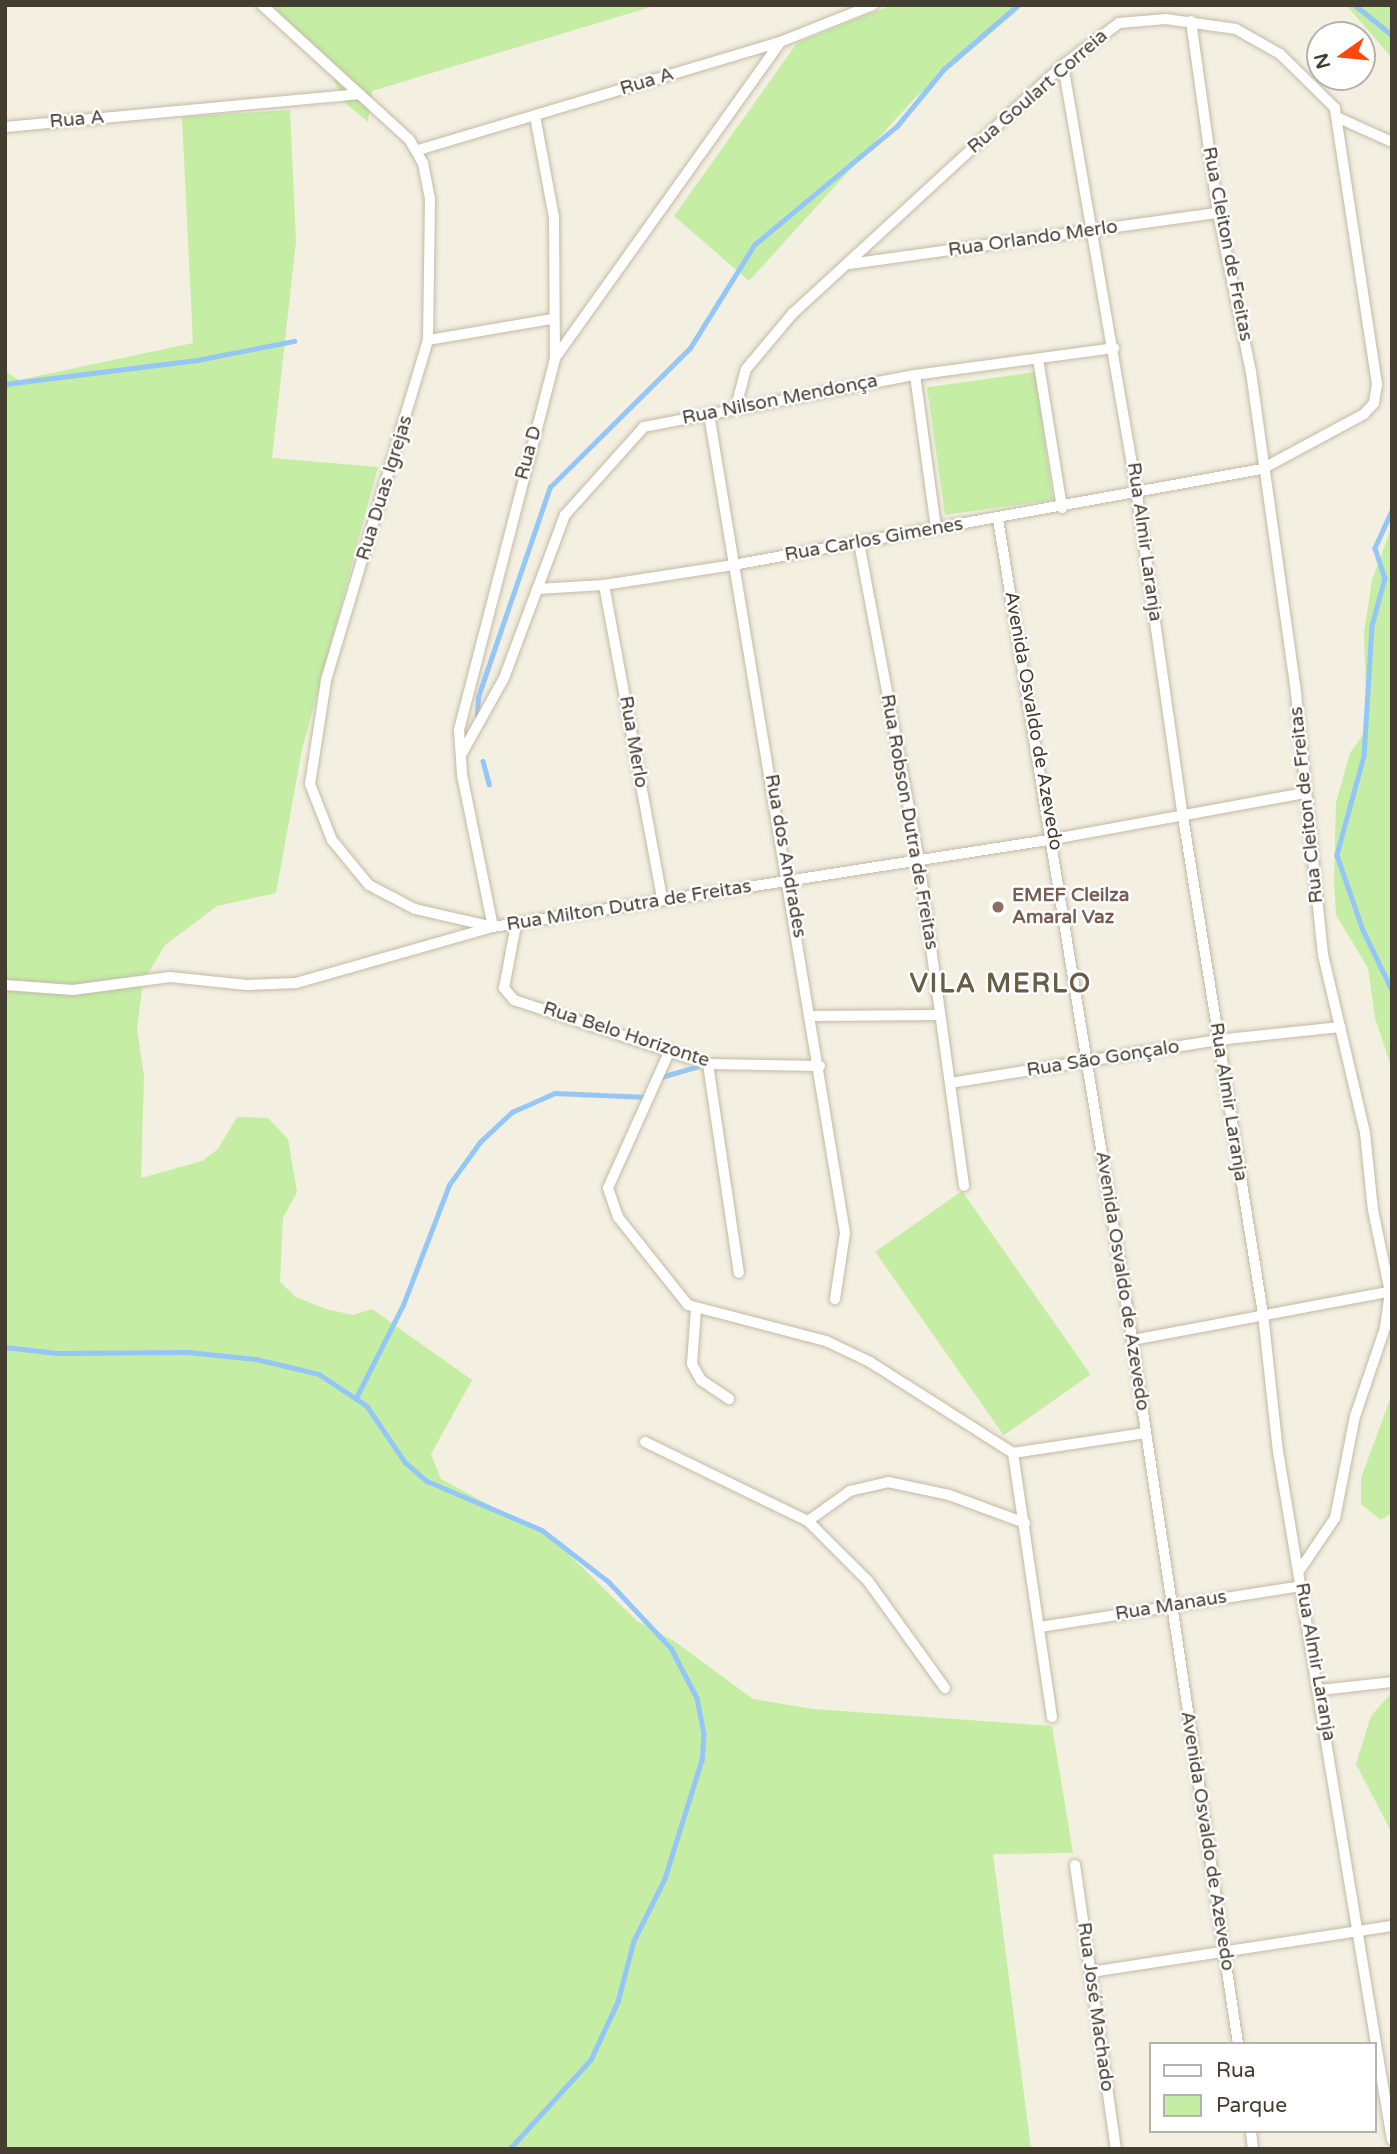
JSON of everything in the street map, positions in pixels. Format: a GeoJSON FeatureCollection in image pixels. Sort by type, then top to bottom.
{"type":"FeatureCollection","features":[{"type":"Feature","properties":{"kind":"street"},"geometry":{"type":"LineString","coordinates":[[262,5],[418,150]]}},
{"type":"Feature","properties":{"kind":"street","name":"Rua A"},"geometry":{"type":"LineString","coordinates":[[418,150],[780,42],[873,5]]}},
{"type":"Feature","properties":{"kind":"street","name":"Rua Goulart Correia"},"geometry":{"type":"LineString","coordinates":[[736,407],[750,363],[793,313],[1063,65],[1119,23],[1191,21],[1236,29],[1280,54],[1328,98],[1339,118],[1377,384],[1374,403]]}},
{"type":"Feature","properties":{"kind":"street","name":"Rua Cleiton de Freitas"},"geometry":{"type":"LineString","coordinates":[[1191,21],[1218,213],[1242,320],[1296,694],[1304,793],[1323,955],[1365,1133],[1373,1210],[1391,1291],[1385,1328],[1355,1416],[1335,1518],[1298,1571]]}},
{"type":"Feature","properties":{"kind":"street","name":"Rua D"},"geometry":{"type":"LineString","coordinates":[[493,927],[460,756],[468,692],[555,358],[780,42]]}},
{"type":"Feature","properties":{"kind":"street","name":"Rua Almir Laranja"},"geometry":{"type":"LineString","coordinates":[[1063,65],[1089,232],[1114,348],[1138,495],[1182,817],[1263,1314],[1275,1429],[1361,1930],[1392,2140]]}},
{"type":"Feature","properties":{"kind":"street","name":"Rua A"},"geometry":{"type":"LineString","coordinates":[[5,127],[358,94]]}},
{"type":"Feature","properties":{"kind":"street"},"geometry":{"type":"LineString","coordinates":[[535,116],[554,218],[552,319],[555,358]]}},
{"type":"Feature","properties":{"kind":"street"},"geometry":{"type":"LineString","coordinates":[[1339,118],[1392,142]]}},
{"type":"Feature","properties":{"kind":"street","name":"Rua Duas Igrejas"},"geometry":{"type":"LineString","coordinates":[[418,150],[430,198],[428,340],[326,681],[310,784],[332,840],[369,885],[415,909],[493,927]]}},
{"type":"Feature","properties":{"kind":"street","name":"Rua Orlando Merlo"},"geometry":{"type":"LineString","coordinates":[[849,264],[1218,213]]}},
{"type":"Feature","properties":{"kind":"street"},"geometry":{"type":"LineString","coordinates":[[428,340],[552,319]]}},
{"type":"Feature","properties":{"kind":"street","name":"Rua Nilson Mendonça"},"geometry":{"type":"LineString","coordinates":[[537,589],[565,515],[633,435],[657,423],[915,375],[1114,348]]}},
{"type":"Feature","properties":{"kind":"street"},"geometry":{"type":"LineString","coordinates":[[1038,359],[1062,508]]}},
{"type":"Feature","properties":{"kind":"street"},"geometry":{"type":"LineString","coordinates":[[915,375],[936,529]]}},
{"type":"Feature","properties":{"kind":"street","name":"Rua Carlos Gimenes"},"geometry":{"type":"LineString","coordinates":[[537,589],[604,585],[733,565],[1138,495],[1262,469],[1374,403]]}},
{"type":"Feature","properties":{"kind":"street","name":"Rua dos Andrades"},"geometry":{"type":"LineString","coordinates":[[709,414],[733,565],[790,881],[845,1233],[835,1299]]}},
{"type":"Feature","properties":{"kind":"street","name":"Avenida Osvaldo de Azevedo"},"geometry":{"type":"LineString","coordinates":[[998,519],[1054,839],[1133,1340],[1238,2042]]}},
{"type":"Feature","properties":{"kind":"street","name":"Rua Robson Dutra de Freitas"},"geometry":{"type":"LineString","coordinates":[[859,543],[919,861],[964,1186]]}},
{"type":"Feature","properties":{"kind":"street","name":"Rua Merlo"},"geometry":{"type":"LineString","coordinates":[[604,585],[662,899]]}},
{"type":"Feature","properties":{"kind":"street"},"geometry":{"type":"LineString","coordinates":[[460,756],[504,678],[537,589]]}},
{"type":"Feature","properties":{"kind":"street","name":"Rua Milton Dutra de Freitas"},"geometry":{"type":"LineString","coordinates":[[493,927],[1054,839],[1304,793]]}},
{"type":"Feature","properties":{"kind":"street","name":"Rua Belo Horizonte"},"geometry":{"type":"LineString","coordinates":[[516,925],[504,988],[510,998],[670,1049],[708,1065],[820,1066]]}},
{"type":"Feature","properties":{"kind":"street"},"geometry":{"type":"LineString","coordinates":[[5,985],[73,990],[170,977],[286,984],[493,927]]}},
{"type":"Feature","properties":{"kind":"street"},"geometry":{"type":"LineString","coordinates":[[812,1016],[939,1015]]}},
{"type":"Feature","properties":{"kind":"street","name":"Rua São Gonçalo"},"geometry":{"type":"LineString","coordinates":[[950,1083],[1089,1063],[1217,1040],[1340,1027]]}},
{"type":"Feature","properties":{"kind":"street"},"geometry":{"type":"LineString","coordinates":[[670,1049],[610,1177],[609,1197],[671,1287],[696,1309],[826,1341],[870,1362],[1013,1453],[1146,1433]]}},
{"type":"Feature","properties":{"kind":"street"},"geometry":{"type":"LineString","coordinates":[[708,1065],[739,1273]]}},
{"type":"Feature","properties":{"kind":"street"},"geometry":{"type":"LineString","coordinates":[[1133,1340],[1391,1291]]}},
{"type":"Feature","properties":{"kind":"street"},"geometry":{"type":"LineString","coordinates":[[696,1309],[692,1364],[701,1380],[729,1399]]}},
{"type":"Feature","properties":{"kind":"street"},"geometry":{"type":"LineString","coordinates":[[645,1442],[808,1521],[868,1581],[945,1688]]}},
{"type":"Feature","properties":{"kind":"street"},"geometry":{"type":"LineString","coordinates":[[1013,1453],[1052,1717]]}},
{"type":"Feature","properties":{"kind":"street"},"geometry":{"type":"LineString","coordinates":[[808,1521],[850,1491],[888,1482],[949,1495],[1025,1523]]}},
{"type":"Feature","properties":{"kind":"street","name":"Rua Manaus"},"geometry":{"type":"LineString","coordinates":[[1040,1627],[1301,1586]]}},
{"type":"Feature","properties":{"kind":"street"},"geometry":{"type":"LineString","coordinates":[[1320,1690],[1392,1682]]}},
{"type":"Feature","properties":{"kind":"street","name":"Rua José Machado"},"geometry":{"type":"LineString","coordinates":[[1075,1865],[1115,2149]]}},
{"type":"Feature","properties":{"kind":"street"},"geometry":{"type":"LineString","coordinates":[[1091,1972],[1392,1926]]}},
{"type":"Feature","properties":{"kind":"green space"},"geometry":{"type":"Polygon","coordinates":[[[272,5],[657,5],[372,91],[368,122],[345,103],[321,55],[272,5]]]}},
{"type":"Feature","properties":{"kind":"green space"},"geometry":{"type":"Polygon","coordinates":[[[892,5],[1024,5],[914,99],[749,281],[674,216],[797,43],[892,5]]]}},
{"type":"Feature","properties":{"kind":"green space"},"geometry":{"type":"Polygon","coordinates":[[[1346,5],[1392,5],[1392,58],[1376,40],[1376,21],[1360,21],[1346,5]]]}},
{"type":"Feature","properties":{"kind":"green space"},"geometry":{"type":"Polygon","coordinates":[[[290,110],[296,241],[272,458],[378,467],[302,750],[276,893],[217,906],[165,945],[143,982],[137,1029],[144,1076],[141,1178],[202,1161],[218,1149],[237,1117],[268,1118],[288,1139],[297,1192],[283,1218],[280,1282],[296,1297],[326,1309],[353,1315],[372,1309],[472,1380],[431,1454],[441,1479],[554,1540],[637,1621],[674,1641],[753,1699],[813,1709],[1052,1726],[1073,1853],[993,1854],[1031,2149],[5,2149],[5,371],[19,380],[193,343],[182,117],[290,110]]]}},
{"type":"Feature","properties":{"kind":"green space"},"geometry":{"type":"Polygon","coordinates":[[[1035,372],[1053,500],[945,515],[927,387],[1035,372]]]}},
{"type":"Feature","properties":{"kind":"green space"},"geometry":{"type":"Polygon","coordinates":[[[1392,526],[1392,1069],[1375,1018],[1368,968],[1336,915],[1334,882],[1336,803],[1350,753],[1367,729],[1364,633],[1372,580],[1392,526]]]}},
{"type":"Feature","properties":{"kind":"green space"},"geometry":{"type":"Polygon","coordinates":[[[962,1191],[1090,1374],[1004,1435],[875,1252],[962,1191]]]}},
{"type":"Feature","properties":{"kind":"green space"},"geometry":{"type":"Polygon","coordinates":[[[1392,1394],[1392,1513],[1381,1520],[1361,1504],[1361,1478],[1392,1394]]]}},
{"type":"Feature","properties":{"kind":"green space"},"geometry":{"type":"Polygon","coordinates":[[[1392,1692],[1392,1833],[1356,1764],[1371,1716],[1392,1692]]]}},
{"type":"Feature","properties":{"kind":"waterway"},"geometry":{"type":"LineString","coordinates":[[477,715],[478,697],[550,487],[690,348],[754,245],[897,126],[944,69],[1018,5]]}},
{"type":"Feature","properties":{"kind":"waterway"},"geometry":{"type":"LineString","coordinates":[[1355,5],[1392,35]]}},
{"type":"Feature","properties":{"kind":"waterway"},"geometry":{"type":"LineString","coordinates":[[5,384],[197,360],[294,341]]}},
{"type":"Feature","properties":{"kind":"waterway"},"geometry":{"type":"LineString","coordinates":[[1392,511],[1375,548],[1385,578],[1372,626],[1364,756],[1337,855],[1363,930],[1392,990]]}},
{"type":"Feature","properties":{"kind":"waterway"},"geometry":{"type":"LineString","coordinates":[[483,761],[489,784]]}},
{"type":"Feature","properties":{"kind":"waterway"},"geometry":{"type":"LineString","coordinates":[[661,1077],[697,1067]]}},
{"type":"Feature","properties":{"kind":"waterway"},"geometry":{"type":"LineString","coordinates":[[357,1396],[403,1305],[449,1185],[480,1142],[512,1112],[555,1093],[646,1097]]}},
{"type":"Feature","properties":{"kind":"waterway"},"geometry":{"type":"LineString","coordinates":[[5,1347],[57,1353],[188,1352],[256,1359],[319,1374],[367,1406],[405,1462],[427,1481],[542,1530],[609,1582],[671,1648],[697,1698],[704,1734],[702,1760],[665,1879],[634,1941],[618,2002],[591,2060],[510,2149]]}},
{"type":"Feature","properties":{"kind":"place","name":"EMEF Cleilza Amaral Vaz"},"geometry":{"type":"Point","coordinates":[998,907]}},
{"type":"Feature","properties":{"kind":"district","name":"VILA MERLO"},"geometry":{"type":"Point","coordinates":[1001,984]}}]}
